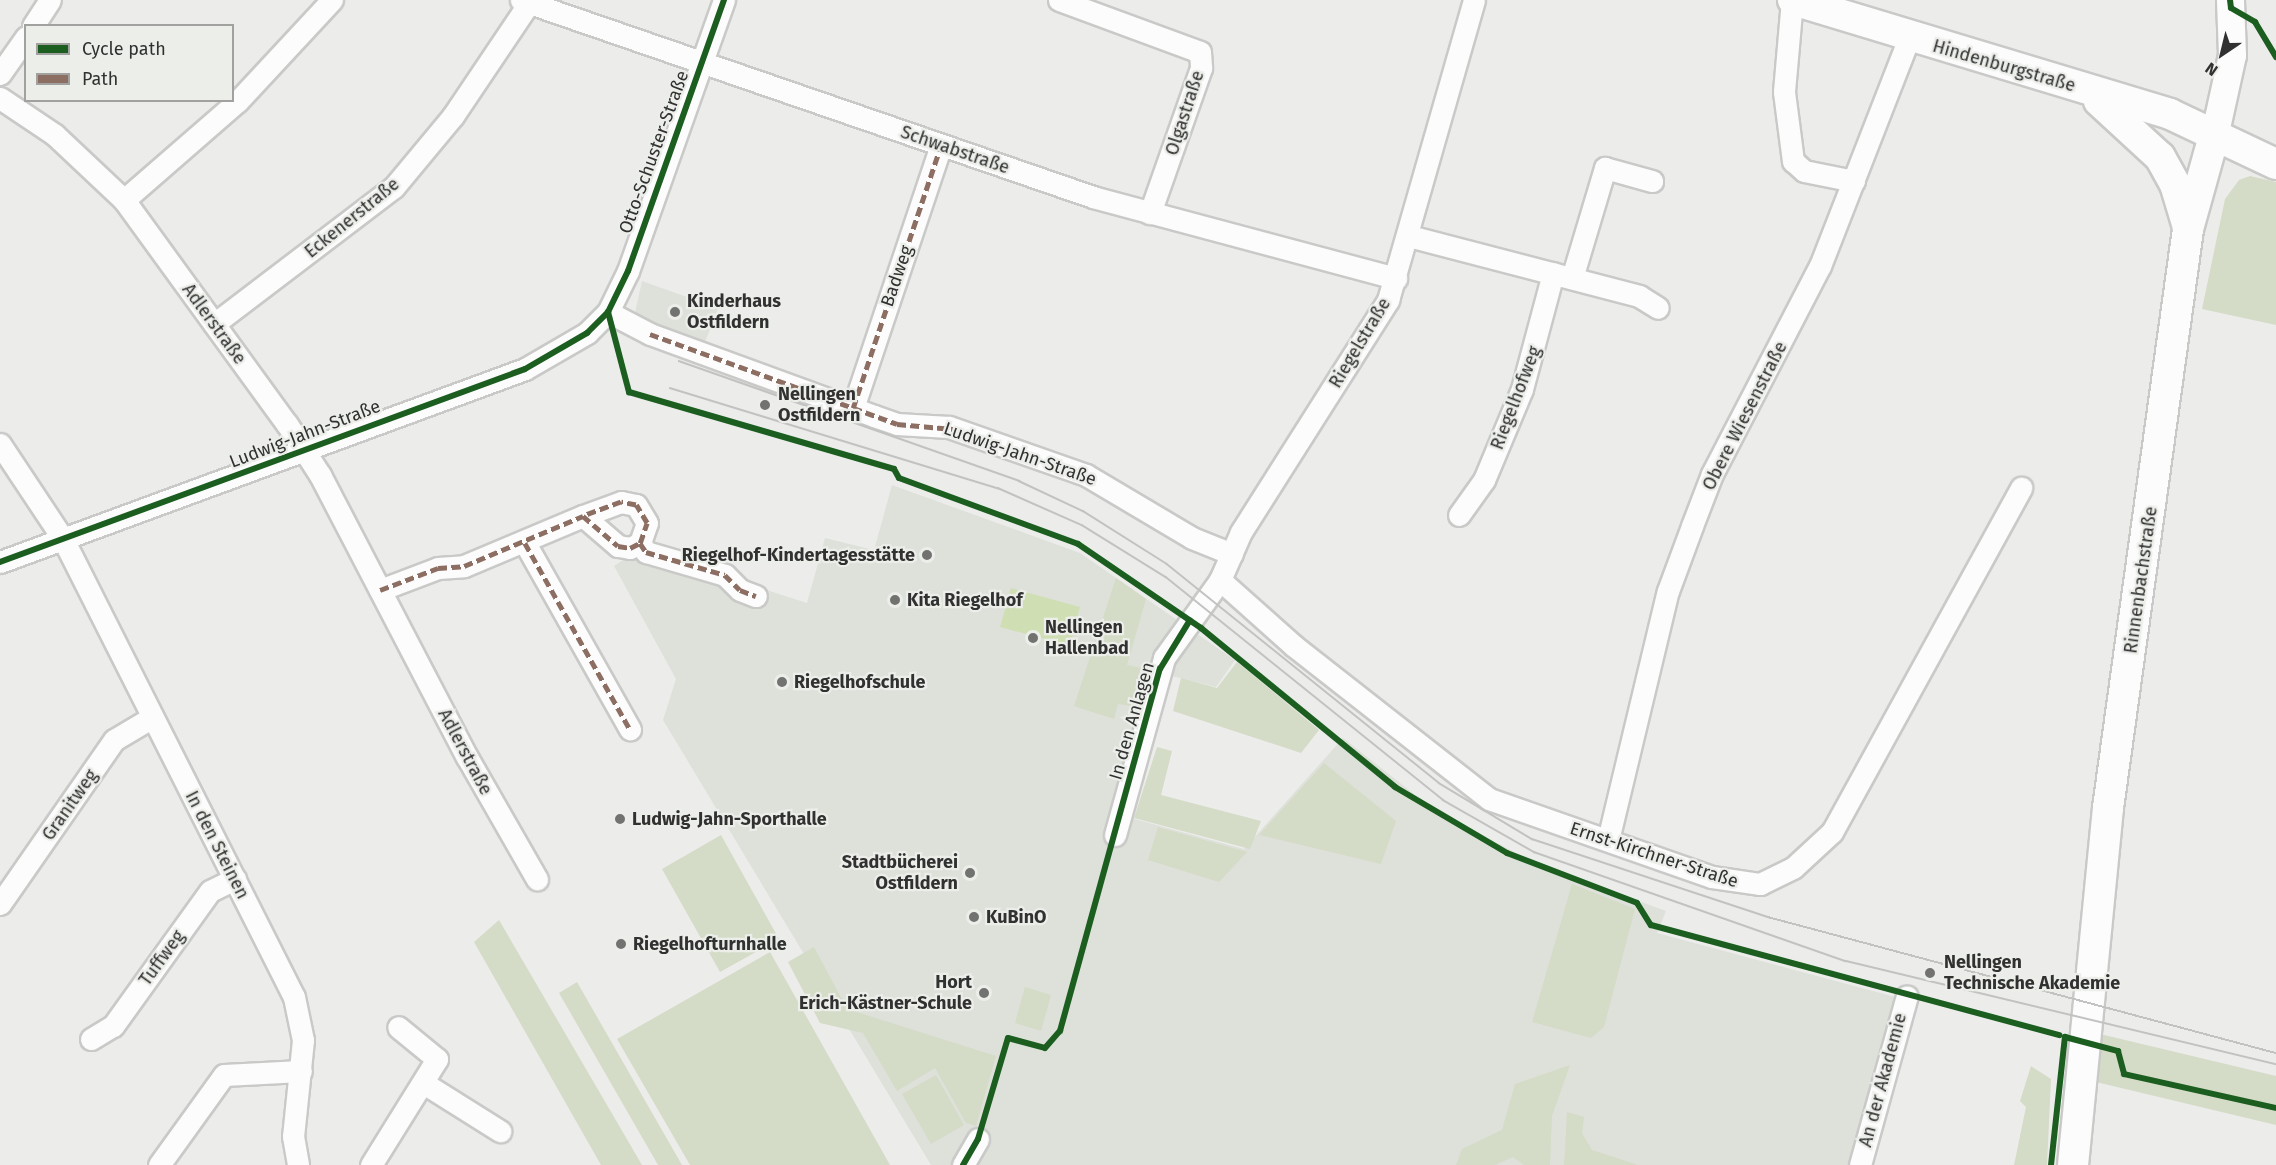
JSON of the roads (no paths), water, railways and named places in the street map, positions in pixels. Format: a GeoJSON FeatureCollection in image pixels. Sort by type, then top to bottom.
{"type":"FeatureCollection","features":[{"type":"Feature","properties":{"kind":"main road","name":"Hindenburgstraße"},"geometry":{"type":"LineString","coordinates":[[1792,0],[2214,132],[2276,164]]}},
{"type":"Feature","properties":{"kind":"main road"},"geometry":{"type":"LineString","coordinates":[[2082,89],[2120,115],[2160,157],[2175,184],[2188,229]]}},
{"type":"Feature","properties":{"kind":"main road","name":"Rinnenbachstraße"},"geometry":{"type":"LineString","coordinates":[[2073,1165],[2106,829],[2188,229],[2214,132]]}},
{"type":"Feature","properties":{"kind":"street"},"geometry":{"type":"LineString","coordinates":[[34,24],[51,0]]}},
{"type":"Feature","properties":{"kind":"street"},"geometry":{"type":"LineString","coordinates":[[124,200],[238,101],[332,0]]}},
{"type":"Feature","properties":{"kind":"street","name":"Otto-Schuster-Straße"},"geometry":{"type":"LineString","coordinates":[[608,312],[724,0]]}},
{"type":"Feature","properties":{"kind":"street","name":"Olgastraße"},"geometry":{"type":"LineString","coordinates":[[1059,0],[1200,52],[1201,68],[1150,213]]}},
{"type":"Feature","properties":{"kind":"street","name":"Riegelstraße"},"geometry":{"type":"LineString","coordinates":[[1190,620],[1220,580],[1232,554],[1380,315],[1396,278],[1474,0]]}},
{"type":"Feature","properties":{"kind":"street"},"geometry":{"type":"LineString","coordinates":[[1792,0],[1784,92],[1793,161],[1804,171],[1854,181]]}},
{"type":"Feature","properties":{"kind":"street","name":"Rinnenbachstraße"},"geometry":{"type":"LineString","coordinates":[[2214,132],[2232,55],[2230,0]]}},
{"type":"Feature","properties":{"kind":"street","name":"Schwabstraße"},"geometry":{"type":"LineString","coordinates":[[525,1],[942,145],[1150,213],[1396,278]]}},
{"type":"Feature","properties":{"kind":"street","name":"Eckenerstraße"},"geometry":{"type":"LineString","coordinates":[[214,324],[394,187],[460,107],[525,1]]}},
{"type":"Feature","properties":{"kind":"street","name":"Obere Wiesenstraße"},"geometry":{"type":"LineString","coordinates":[[1608,840],[1668,591],[1692,526],[1712,474],[1820,266],[1910,38]]}},
{"type":"Feature","properties":{"kind":"street"},"geometry":{"type":"LineString","coordinates":[[0,74],[24,39]]}},
{"type":"Feature","properties":{"kind":"street","name":"Adlerstraße"},"geometry":{"type":"LineString","coordinates":[[0,98],[55,135],[124,200],[305,450],[537,879]]}},
{"type":"Feature","properties":{"kind":"street","name":"Badweg"},"geometry":{"type":"LineString","coordinates":[[853,408],[942,145]]}},
{"type":"Feature","properties":{"kind":"street","name":"Riegelhofweg"},"geometry":{"type":"LineString","coordinates":[[1459,515],[1484,480],[1522,389],[1605,168],[1652,181]]}},
{"type":"Feature","properties":{"kind":"street"},"geometry":{"type":"LineString","coordinates":[[1408,236],[1639,296],[1658,308]]}},
{"type":"Feature","properties":{"kind":"street","name":"Ludwig-Jahn-Straße"},"geometry":{"type":"LineString","coordinates":[[0,562],[525,369],[560,351],[608,312],[650,334],[897,424],[949,427],[1086,475],[1192,538],[1232,554]]}},
{"type":"Feature","properties":{"kind":"street","name":"In den Steinen"},"geometry":{"type":"LineString","coordinates":[[0,444],[63,539],[151,718],[235,879],[301,1016],[301,1071],[293,1136],[298,1165]]}},
{"type":"Feature","properties":{"kind":"street","name":"Ernst-Kirchner-Straße"},"geometry":{"type":"LineString","coordinates":[[1220,580],[1294,646],[1482,794],[1608,840],[1751,885],[1778,878],[1813,852],[1847,808],[2021,488]]}},
{"type":"Feature","properties":{"kind":"street"},"geometry":{"type":"LineString","coordinates":[[380,590],[525,543],[610,504],[636,505],[647,524],[640,543]]}},
{"type":"Feature","properties":{"kind":"street"},"geometry":{"type":"LineString","coordinates":[[583,516],[618,546],[640,543]]}},
{"type":"Feature","properties":{"kind":"street"},"geometry":{"type":"LineString","coordinates":[[525,543],[630,729]]}},
{"type":"Feature","properties":{"kind":"street"},"geometry":{"type":"LineString","coordinates":[[640,543],[646,552],[725,575],[740,590],[756,596]]}},
{"type":"Feature","properties":{"kind":"street","name":"In den Anlagen"},"geometry":{"type":"LineString","coordinates":[[1115,835],[1160,669],[1190,620]]}},
{"type":"Feature","properties":{"kind":"street","name":"Granitweg"},"geometry":{"type":"LineString","coordinates":[[0,904],[114,740],[151,718]]}},
{"type":"Feature","properties":{"kind":"street","name":"Tuffweg"},"geometry":{"type":"LineString","coordinates":[[91,1039],[113,1026],[210,891],[235,879]]}},
{"type":"Feature","properties":{"kind":"street","name":"An der Akademie"},"geometry":{"type":"LineString","coordinates":[[1860,1165],[1907,996]]}},
{"type":"Feature","properties":{"kind":"street"},"geometry":{"type":"LineString","coordinates":[[371,1165],[424,1084],[437,1059],[398,1027]]}},
{"type":"Feature","properties":{"kind":"street"},"geometry":{"type":"LineString","coordinates":[[159,1165],[225,1075],[301,1071]]}},
{"type":"Feature","properties":{"kind":"street"},"geometry":{"type":"LineString","coordinates":[[424,1084],[500,1131]]}},
{"type":"Feature","properties":{"kind":"street"},"geometry":{"type":"LineString","coordinates":[[963,1165],[978,1140]]}},
{"type":"Feature","properties":{"kind":"tram line"},"geometry":{"type":"LineString","coordinates":[[679,361],[1019,481],[1083,511],[1167,564],[1439,783],[1532,839],[1768,917],[2276,1053]]}},
{"type":"Feature","properties":{"kind":"tram line"},"geometry":{"type":"LineString","coordinates":[[670,388],[998,488],[1082,525],[1166,577],[1443,800],[1534,852],[1846,961],[2276,1064]]}},
{"type":"Feature","properties":{"kind":"place","name":"Kinderhaus Ostfildern"},"geometry":{"type":"Point","coordinates":[675,312]}},
{"type":"Feature","properties":{"kind":"place","name":"Nellingen Ostfildern"},"geometry":{"type":"Point","coordinates":[765,405]}},
{"type":"Feature","properties":{"kind":"place","name":"Riegelhof-Kindertagesstätte"},"geometry":{"type":"Point","coordinates":[927,555]}},
{"type":"Feature","properties":{"kind":"place","name":"Kita Riegelhof"},"geometry":{"type":"Point","coordinates":[895,600]}},
{"type":"Feature","properties":{"kind":"place","name":"Nellingen Hallenbad"},"geometry":{"type":"Point","coordinates":[1033,638]}},
{"type":"Feature","properties":{"kind":"place","name":"Riegelhofschule"},"geometry":{"type":"Point","coordinates":[782,682]}},
{"type":"Feature","properties":{"kind":"place","name":"Ludwig-Jahn-Sporthalle"},"geometry":{"type":"Point","coordinates":[620,819]}},
{"type":"Feature","properties":{"kind":"place","name":"Stadtbücherei Ostfildern"},"geometry":{"type":"Point","coordinates":[970,873]}},
{"type":"Feature","properties":{"kind":"place","name":"KuBinO"},"geometry":{"type":"Point","coordinates":[974,917]}},
{"type":"Feature","properties":{"kind":"place","name":"Riegelhofturnhalle"},"geometry":{"type":"Point","coordinates":[621,944]}},
{"type":"Feature","properties":{"kind":"place","name":"Nellingen Technische Akademie"},"geometry":{"type":"Point","coordinates":[1930,973]}},
{"type":"Feature","properties":{"kind":"place","name":"Hort Erich-Kästner-Schule"},"geometry":{"type":"Point","coordinates":[984,993]}}]}
